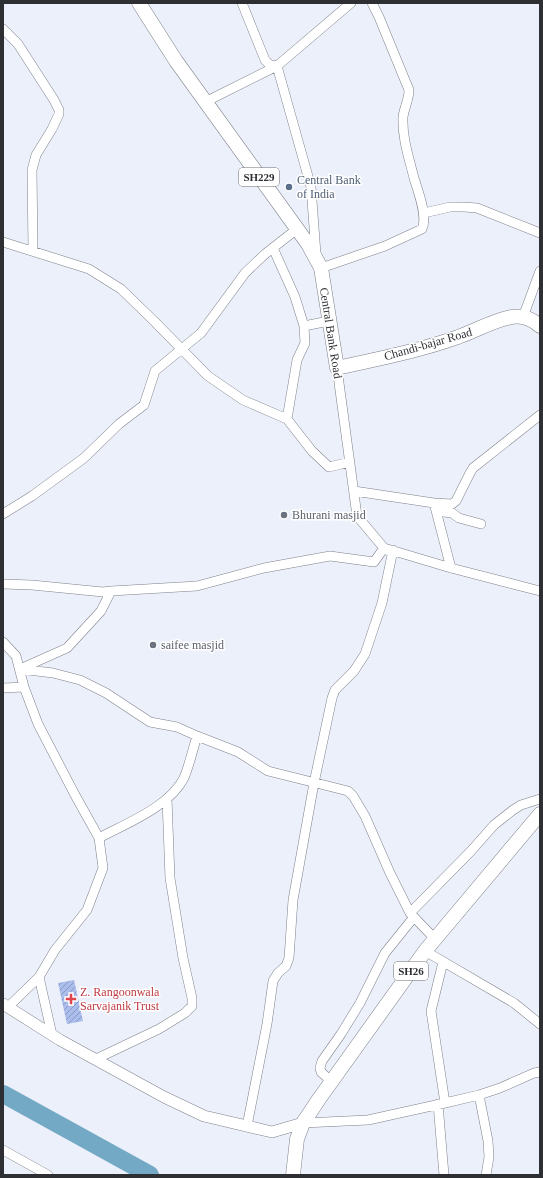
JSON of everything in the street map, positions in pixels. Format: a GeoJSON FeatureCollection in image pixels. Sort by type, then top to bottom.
{"type":"FeatureCollection","features":[{"type":"Feature","properties":{"kind":"main road","name":"Central Bank Road"},"geometry":{"type":"LineString","coordinates":[[139,3],[176,61],[297,229],[318,262],[330,322],[337,368]]}},
{"type":"Feature","properties":{"kind":"main road","name":"Chandi-bajar Road"},"geometry":{"type":"LineString","coordinates":[[337,368],[425,348],[458,337],[496,321],[513,317],[523,317]]}},
{"type":"Feature","properties":{"kind":"main road"},"geometry":{"type":"LineString","coordinates":[[523,317],[540,326]]}},
{"type":"Feature","properties":{"kind":"main road","name":"SH26"},"geometry":{"type":"LineString","coordinates":[[293,1175],[297,1139],[303,1123],[319,1099],[425,951],[540,814]]}},
{"type":"Feature","properties":{"kind":"street"},"geometry":{"type":"LineString","coordinates":[[242,3],[265,60],[270,64],[277,66]]}},
{"type":"Feature","properties":{"kind":"street"},"geometry":{"type":"LineString","coordinates":[[205,102],[277,66],[351,3]]}},
{"type":"Feature","properties":{"kind":"street"},"geometry":{"type":"LineString","coordinates":[[277,66],[311,188],[318,262],[385,246],[422,229],[424,223],[424,213],[405,143],[403,115],[409,96],[409,90],[372,3]]}},
{"type":"Feature","properties":{"kind":"street"},"geometry":{"type":"LineString","coordinates":[[3,29],[18,44],[59,110],[59,114],[52,129],[36,155],[32,170],[33,250]]}},
{"type":"Feature","properties":{"kind":"street"},"geometry":{"type":"LineString","coordinates":[[424,213],[450,207],[477,208],[540,233]]}},
{"type":"Feature","properties":{"kind":"street"},"geometry":{"type":"LineString","coordinates":[[3,514],[32,496],[84,458],[119,424],[144,405],[155,371],[201,333],[245,273],[272,248],[297,229]]}},
{"type":"Feature","properties":{"kind":"street"},"geometry":{"type":"LineString","coordinates":[[4,243],[33,250],[89,269],[121,289],[208,376],[243,400],[287,419],[312,451],[329,467],[350,462]]}},
{"type":"Feature","properties":{"kind":"street"},"geometry":{"type":"LineString","coordinates":[[272,248],[295,297],[304,326],[305,343],[297,360],[287,419]]}},
{"type":"Feature","properties":{"kind":"street"},"geometry":{"type":"LineString","coordinates":[[523,317],[540,271]]}},
{"type":"Feature","properties":{"kind":"street"},"geometry":{"type":"LineString","coordinates":[[304,326],[330,322]]}},
{"type":"Feature","properties":{"kind":"street","name":"Central Bank Road"},"geometry":{"type":"LineString","coordinates":[[337,368],[357,516],[384,548]]}},
{"type":"Feature","properties":{"kind":"street"},"geometry":{"type":"LineString","coordinates":[[435,507],[454,503],[473,468],[540,415]]}},
{"type":"Feature","properties":{"kind":"street"},"geometry":{"type":"LineString","coordinates":[[354,491],[435,507],[452,513],[459,518],[481,524]]}},
{"type":"Feature","properties":{"kind":"street"},"geometry":{"type":"LineString","coordinates":[[435,507],[451,568]]}},
{"type":"Feature","properties":{"kind":"street"},"geometry":{"type":"LineString","coordinates":[[3,584],[32,585],[103,592],[197,586],[264,568],[330,556],[374,562],[384,548],[451,568],[540,591]]}},
{"type":"Feature","properties":{"kind":"street"},"geometry":{"type":"LineString","coordinates":[[247,1126],[273,981],[286,966],[289,958],[292,900],[332,698],[335,690],[354,671],[364,654],[382,603],[394,550]]}},
{"type":"Feature","properties":{"kind":"street"},"geometry":{"type":"LineString","coordinates":[[20,669],[67,648],[101,611],[111,591]]}},
{"type":"Feature","properties":{"kind":"street"},"geometry":{"type":"LineString","coordinates":[[3,642],[16,656],[24,687],[38,724],[99,838],[103,868],[87,910],[55,950],[40,977],[5,1006],[96,1060],[164,1097],[204,1116],[272,1132],[303,1123],[368,1120],[442,1104],[479,1095],[540,1072]]}},
{"type":"Feature","properties":{"kind":"street"},"geometry":{"type":"LineString","coordinates":[[20,669],[53,673],[80,680],[106,693],[150,722],[177,727],[238,752],[268,771],[348,791],[353,796],[365,816],[390,873],[412,915],[435,939]]}},
{"type":"Feature","properties":{"kind":"street"},"geometry":{"type":"LineString","coordinates":[[3,688],[24,687]]}},
{"type":"Feature","properties":{"kind":"street"},"geometry":{"type":"LineString","coordinates":[[99,838],[148,812],[167,799],[184,777],[197,736]]}},
{"type":"Feature","properties":{"kind":"street"},"geometry":{"type":"LineString","coordinates":[[96,1060],[159,1029],[185,1013],[192,1006],[192,998],[170,878],[167,799]]}},
{"type":"Feature","properties":{"kind":"street"},"geometry":{"type":"LineString","coordinates":[[332,1082],[321,1072],[320,1068],[322,1061],[356,1009],[385,953],[412,915],[494,825],[521,805],[540,799]]}},
{"type":"Feature","properties":{"kind":"street"},"geometry":{"type":"LineString","coordinates":[[425,951],[514,1003],[540,1024]]}},
{"type":"Feature","properties":{"kind":"street"},"geometry":{"type":"LineString","coordinates":[[443,962],[431,1011],[442,1104],[444,1175]]}},
{"type":"Feature","properties":{"kind":"street"},"geometry":{"type":"LineString","coordinates":[[40,977],[52,1035]]}},
{"type":"Feature","properties":{"kind":"street"},"geometry":{"type":"LineString","coordinates":[[479,1095],[488,1141],[489,1157],[486,1175]]}},
{"type":"Feature","properties":{"kind":"street"},"geometry":{"type":"LineString","coordinates":[[3,1150],[48,1175]]}},
{"type":"Feature","properties":{"kind":"building"},"geometry":{"type":"Polygon","coordinates":[[[74,980],[83,1021],[67,1024],[58,983],[74,980]]]}},
{"type":"Feature","properties":{"kind":"waterway"},"geometry":{"type":"LineString","coordinates":[[3,1094],[150,1175]]}},
{"type":"Feature","properties":{"kind":"place","name":"Central Bank of India"},"geometry":{"type":"Point","coordinates":[289,187]}},
{"type":"Feature","properties":{"kind":"place","name":"Bhurani masjid"},"geometry":{"type":"Point","coordinates":[284,515]}},
{"type":"Feature","properties":{"kind":"place","name":"saifee masjid"},"geometry":{"type":"Point","coordinates":[153,645]}},
{"type":"Feature","properties":{"kind":"place","name":"Z. Rangoonwala Sarvajanik Trust"},"geometry":{"type":"Point","coordinates":[71,999]}}]}
